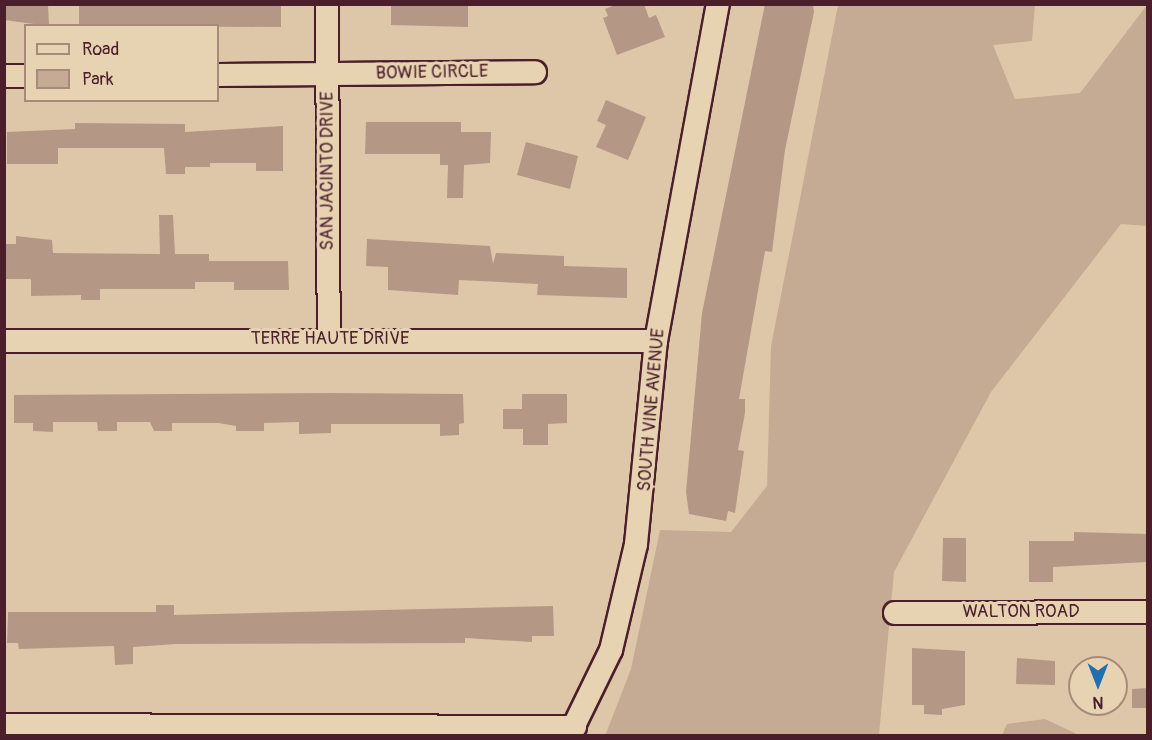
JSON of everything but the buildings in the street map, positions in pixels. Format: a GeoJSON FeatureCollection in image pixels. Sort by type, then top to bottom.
{"type":"FeatureCollection","features":[{"type":"Feature","properties":{"kind":"street","name":"SAN JACINTO DRIVE"},"geometry":{"type":"LineString","coordinates":[[327,4],[328,339]]}},
{"type":"Feature","properties":{"kind":"street","name":"SOUTH VINE AVENUE"},"geometry":{"type":"LineString","coordinates":[[572,731],[611,650],[636,544],[656,341],[718,4]]}},
{"type":"Feature","properties":{"kind":"street","name":"BOWIE CIRCLE"},"geometry":{"type":"LineString","coordinates":[[219,75],[535,72]]}},
{"type":"Feature","properties":{"kind":"street"},"geometry":{"type":"LineString","coordinates":[[4,76],[24,76]]}},
{"type":"Feature","properties":{"kind":"street","name":"TERRE HAUTE DRIVE"},"geometry":{"type":"LineString","coordinates":[[4,341],[328,339],[656,341]]}},
{"type":"Feature","properties":{"kind":"street","name":"WALTON ROAD"},"geometry":{"type":"LineString","coordinates":[[895,613],[1148,612]]}},
{"type":"Feature","properties":{"kind":"street"},"geometry":{"type":"LineString","coordinates":[[4,725],[572,731]]}},
{"type":"Feature","properties":{"kind":"green space"},"geometry":{"type":"Polygon","coordinates":[[[838,5],[1035,5],[1032,41],[993,45],[1015,99],[1080,93],[1147,5],[1147,226],[1121,224],[991,392],[894,572],[879,735],[605,736],[631,669],[660,530],[731,532],[767,486],[771,346],[838,5]]]}},
{"type":"Feature","properties":{"kind":"green space"},"geometry":{"type":"Polygon","coordinates":[[[1045,719],[1079,735],[1002,735],[1007,724],[1045,719]]]}}]}
